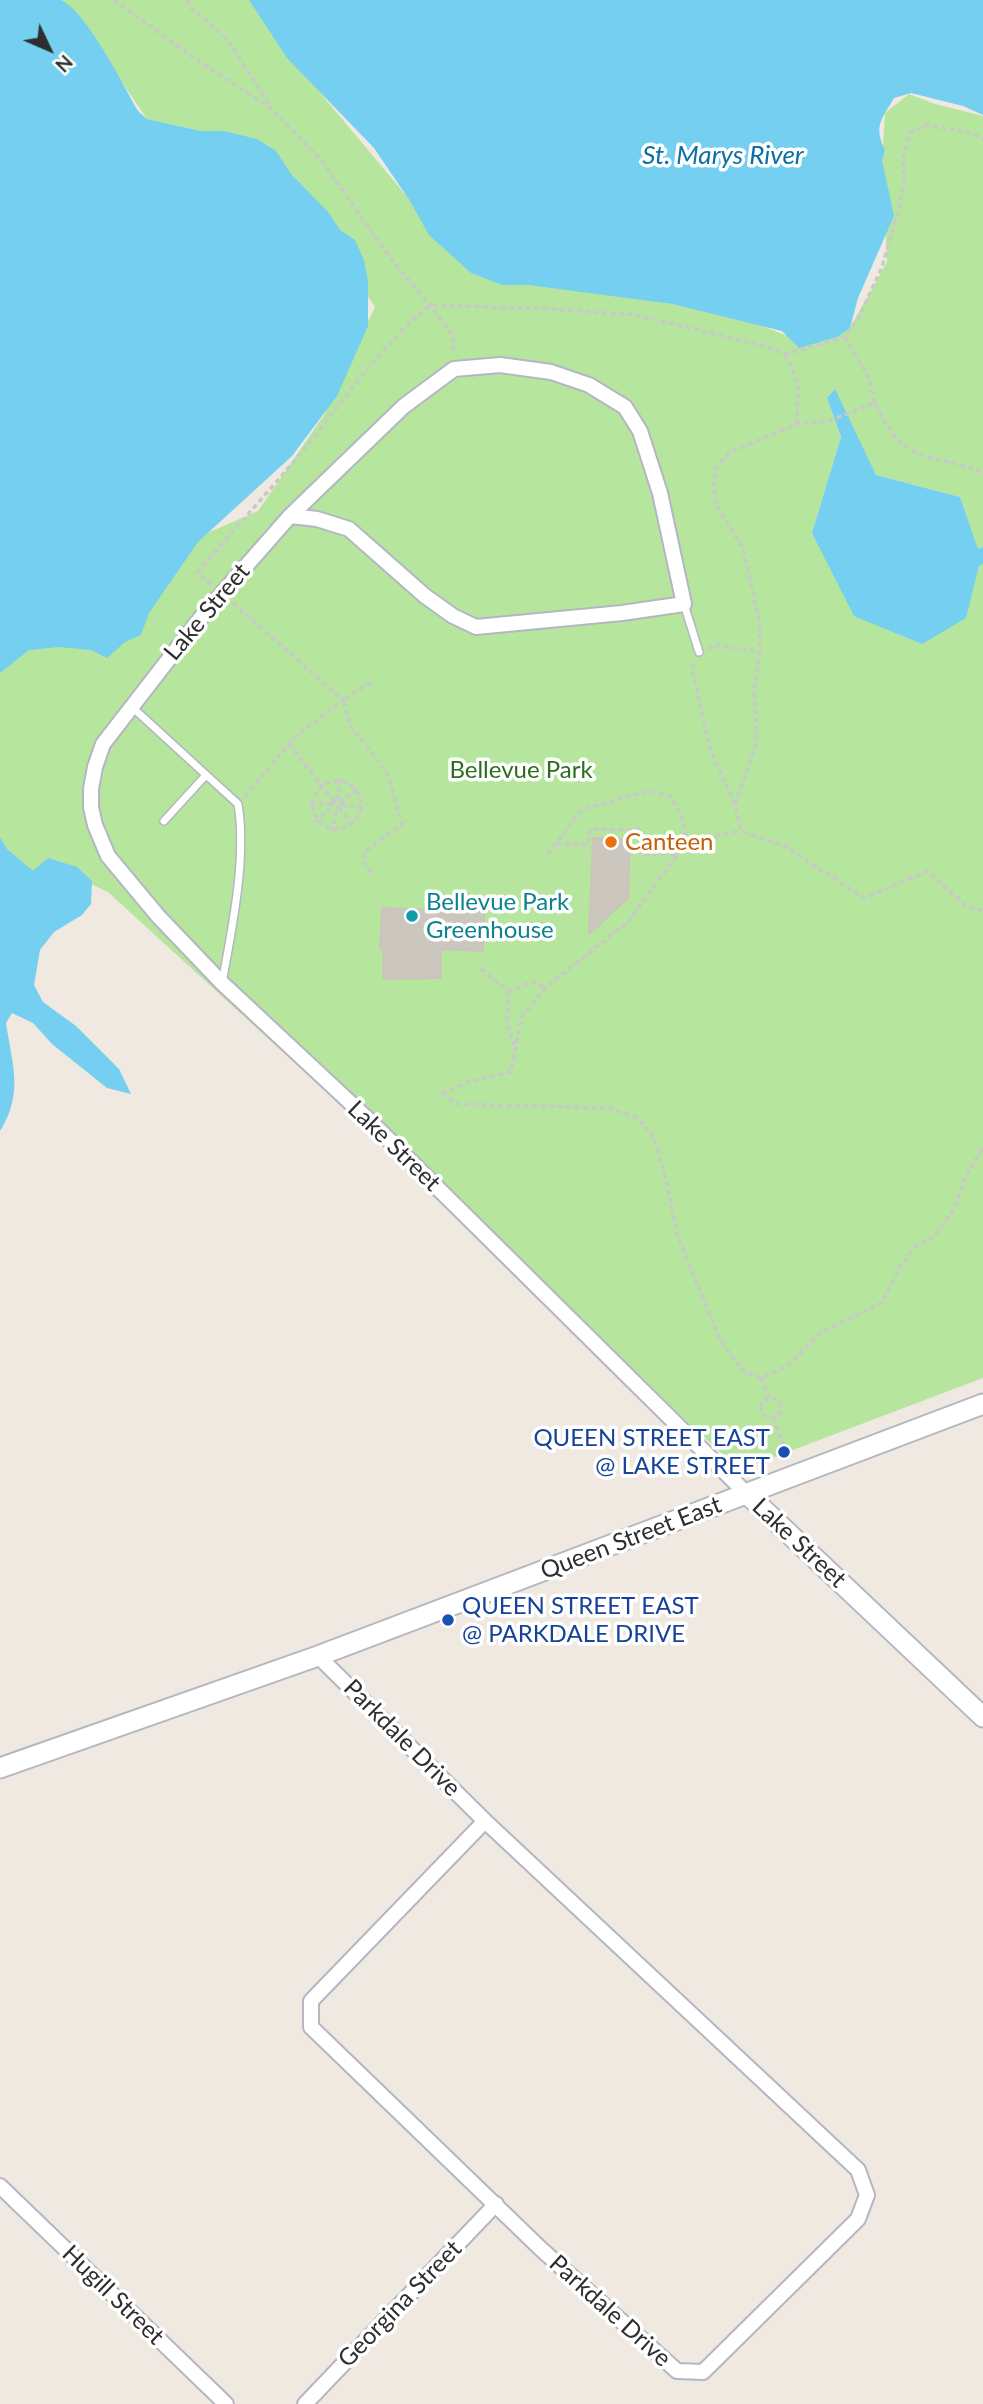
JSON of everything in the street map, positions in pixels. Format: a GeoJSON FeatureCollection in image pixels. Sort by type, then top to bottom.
{"type":"FeatureCollection","features":[{"type":"Feature","properties":{"kind":"main road","name":"Queen Street East"},"geometry":{"type":"LineString","coordinates":[[0,1768],[318,1656],[983,1404]]}},
{"type":"Feature","properties":{"kind":"main road","name":"Lake Street"},"geometry":{"type":"LineString","coordinates":[[747,1494],[983,1717]]}},
{"type":"Feature","properties":{"kind":"street"},"geometry":{"type":"LineString","coordinates":[[290,516],[317,519],[349,529],[425,596],[453,616],[476,627],[622,613],[684,604],[660,493],[640,431],[625,407],[589,385],[551,372],[500,365],[454,369]]}},
{"type":"Feature","properties":{"kind":"street","name":"Lake Street"},"geometry":{"type":"LineString","coordinates":[[454,369],[404,406],[290,516],[222,593],[131,706],[103,744],[95,767],[91,807],[95,825],[108,856],[158,916],[222,983],[372,1123],[747,1494]]}},
{"type":"Feature","properties":{"kind":"street","name":"Parkdale Drive"},"geometry":{"type":"LineString","coordinates":[[318,1656],[485,1821],[858,2170],[867,2195],[858,2219],[703,2372],[677,2371],[541,2249],[311,2026],[312,2001],[485,1821]]}},
{"type":"Feature","properties":{"kind":"street","name":"Hugill Street"},"geometry":{"type":"LineString","coordinates":[[0,2186],[226,2404]]}},
{"type":"Feature","properties":{"kind":"street","name":"Georgina Street"},"geometry":{"type":"LineString","coordinates":[[305,2404],[496,2203]]}},
{"type":"Feature","properties":{"kind":"lane"},"geometry":{"type":"LineString","coordinates":[[684,604],[699,652]]}},
{"type":"Feature","properties":{"kind":"lane"},"geometry":{"type":"LineString","coordinates":[[131,706],[238,804],[242,827],[233,921],[222,983]]}},
{"type":"Feature","properties":{"kind":"lane"},"geometry":{"type":"LineString","coordinates":[[164,821],[206,775]]}},
{"type":"Feature","properties":{"kind":"path"},"geometry":{"type":"LineString","coordinates":[[114,0],[194,58],[272,108]]}},
{"type":"Feature","properties":{"kind":"path"},"geometry":{"type":"LineString","coordinates":[[187,0],[192,9],[227,39],[272,108],[322,162],[390,259],[453,336],[454,369]]}},
{"type":"Feature","properties":{"kind":"path"},"geometry":{"type":"LineString","coordinates":[[371,873],[364,852],[402,824],[387,772],[350,725],[344,700],[198,572],[308,444],[362,375],[409,322],[430,305],[635,315],[765,346],[785,354],[845,337],[860,315],[882,267],[900,208],[904,180],[902,158],[910,132],[927,125],[972,133],[983,139]]}},
{"type":"Feature","properties":{"kind":"path"},"geometry":{"type":"LineString","coordinates":[[845,337],[868,376],[883,420],[898,441],[917,455],[967,466],[983,473]]}},
{"type":"Feature","properties":{"kind":"path"},"geometry":{"type":"LineString","coordinates":[[785,354],[798,383],[797,424]]}},
{"type":"Feature","properties":{"kind":"path"},"geometry":{"type":"LineString","coordinates":[[735,804],[757,741],[754,690],[760,652],[759,620],[744,548],[716,505],[716,468],[729,453],[797,424],[828,421],[875,403]]}},
{"type":"Feature","properties":{"kind":"path"},"geometry":{"type":"LineString","coordinates":[[741,831],[735,804],[710,749],[692,668],[699,652],[717,645],[760,652]]}},
{"type":"Feature","properties":{"kind":"path"},"geometry":{"type":"LineString","coordinates":[[238,804],[289,744],[317,718],[373,681]]}},
{"type":"Feature","properties":{"kind":"path"},"geometry":{"type":"LineString","coordinates":[[289,744],[353,825]]}},
{"type":"Feature","properties":{"kind":"path"},"geometry":{"type":"LineString","coordinates":[[333,831],[316,820],[312,802],[322,786],[340,779]]}},
{"type":"Feature","properties":{"kind":"path"},"geometry":{"type":"LineString","coordinates":[[333,831],[353,825],[363,808],[358,789],[340,779]]}},
{"type":"Feature","properties":{"kind":"path"},"geometry":{"type":"LineString","coordinates":[[333,831],[340,779]]}},
{"type":"Feature","properties":{"kind":"path"},"geometry":{"type":"LineString","coordinates":[[316,820],[358,789]]}},
{"type":"Feature","properties":{"kind":"path"},"geometry":{"type":"LineString","coordinates":[[548,854],[582,810],[650,791],[671,797],[681,814],[687,842]]}},
{"type":"Feature","properties":{"kind":"path"},"geometry":{"type":"LineString","coordinates":[[312,802],[363,808]]}},
{"type":"Feature","properties":{"kind":"path"},"geometry":{"type":"LineString","coordinates":[[556,845],[588,845],[590,829],[642,830],[641,854],[678,854]]}},
{"type":"Feature","properties":{"kind":"path"},"geometry":{"type":"LineString","coordinates":[[769,1397],[761,1378],[743,1371],[720,1340],[677,1234],[667,1183],[654,1138],[638,1118],[609,1108],[458,1104],[442,1093],[468,1082],[511,1072],[520,1018],[546,988],[628,922],[687,842],[741,831],[783,845],[864,898],[928,871],[965,905],[983,911]]}},
{"type":"Feature","properties":{"kind":"path"},"geometry":{"type":"LineString","coordinates":[[481,969],[509,991]]}},
{"type":"Feature","properties":{"kind":"path"},"geometry":{"type":"LineString","coordinates":[[509,991],[531,982],[546,988]]}},
{"type":"Feature","properties":{"kind":"path"},"geometry":{"type":"LineString","coordinates":[[509,991],[507,1022],[514,1047]]}},
{"type":"Feature","properties":{"kind":"path"},"geometry":{"type":"LineString","coordinates":[[761,1378],[787,1366],[820,1332],[881,1303],[902,1264],[915,1247],[934,1236],[955,1208],[964,1180],[983,1147]]}},
{"type":"Feature","properties":{"kind":"path"},"geometry":{"type":"LineString","coordinates":[[769,1397],[780,1403],[781,1410],[774,1417],[768,1418],[761,1410],[761,1404],[769,1397]]}},
{"type":"Feature","properties":{"kind":"path"},"geometry":{"type":"LineString","coordinates":[[774,1417],[791,1475]]}},
{"type":"Feature","properties":{"kind":"green space","name":"Bellevue Park"},"geometry":{"type":"Polygon","coordinates":[[[54,0],[250,0],[327,101],[471,273],[672,304],[760,325],[807,344],[850,328],[887,262],[882,160],[885,113],[909,94],[935,104],[983,116],[983,547],[978,550],[960,497],[876,475],[827,398],[841,437],[812,533],[965,618],[979,565],[983,564],[983,1378],[740,1470],[108,892],[84,881],[0,871],[0,660],[152,557],[258,511],[324,415],[375,307],[268,146],[147,119],[70,6],[54,0]]]}},
{"type":"Feature","properties":{"kind":"water"},"geometry":{"type":"Polygon","coordinates":[[[0,0],[60,0],[70,6],[92,32],[138,111],[147,119],[201,131],[224,131],[257,139],[276,151],[291,174],[329,213],[340,230],[355,240],[364,260],[368,281],[368,326],[337,396],[292,456],[198,542],[149,613],[141,635],[125,642],[107,658],[91,650],[59,647],[29,650],[0,673],[0,0]]]}},
{"type":"Feature","properties":{"kind":"water","name":"St. Marys River"},"geometry":{"type":"Polygon","coordinates":[[[249,0],[983,0],[983,115],[963,106],[911,93],[894,98],[879,129],[885,150],[882,160],[894,216],[858,298],[850,328],[837,337],[799,348],[782,331],[672,304],[529,285],[502,285],[471,273],[429,235],[410,201],[374,148],[287,58],[249,0]]]}},
{"type":"Feature","properties":{"kind":"water"},"geometry":{"type":"Polygon","coordinates":[[[835,389],[876,475],[960,497],[978,549],[983,547],[983,564],[979,566],[966,618],[922,644],[854,616],[812,533],[841,437],[827,398],[835,389]]]}},
{"type":"Feature","properties":{"kind":"water"},"geometry":{"type":"Polygon","coordinates":[[[0,837],[7,849],[33,871],[48,858],[77,867],[92,881],[91,904],[82,915],[54,932],[40,950],[34,985],[43,1002],[76,1026],[119,1069],[131,1094],[107,1088],[52,1044],[33,1023],[12,1013],[6,1023],[14,1091],[12,1104],[0,1131],[0,837]]]}},
{"type":"Feature","properties":{"kind":"building"},"geometry":{"type":"Polygon","coordinates":[[[593,838],[630,839],[628,898],[589,934],[593,838]]]}},
{"type":"Feature","properties":{"kind":"building"},"geometry":{"type":"Polygon","coordinates":[[[382,908],[484,912],[483,951],[441,949],[441,978],[383,979],[383,949],[380,949],[382,908]]]}},
{"type":"Feature","properties":{"kind":"place","name":"Canteen"},"geometry":{"type":"Point","coordinates":[611,842]}},
{"type":"Feature","properties":{"kind":"place","name":"Bellevue Park Greenhouse"},"geometry":{"type":"Point","coordinates":[412,916]}},
{"type":"Feature","properties":{"kind":"place","name":"QUEEN STREET EAST @ LAKE STREET"},"geometry":{"type":"Point","coordinates":[784,1452]}},
{"type":"Feature","properties":{"kind":"place","name":"QUEEN STREET EAST @ PARKDALE DRIVE"},"geometry":{"type":"Point","coordinates":[448,1620]}}]}
